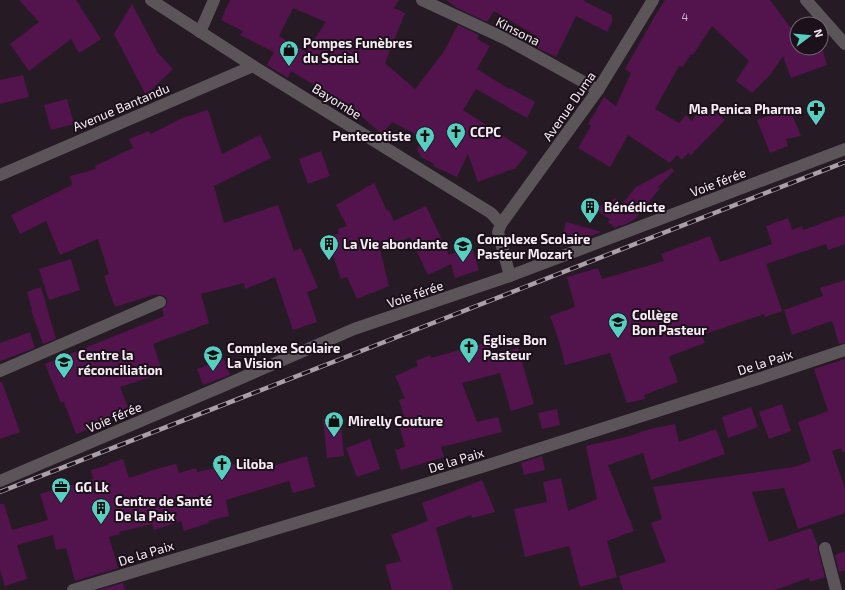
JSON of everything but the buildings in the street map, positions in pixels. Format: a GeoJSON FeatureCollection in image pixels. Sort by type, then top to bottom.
{"type":"FeatureCollection","features":[{"type":"Feature","properties":{"kind":"street","name":"Bayombe"},"geometry":{"type":"LineString","coordinates":[[150,0],[252,66],[491,213],[501,224]]}},
{"type":"Feature","properties":{"kind":"street"},"geometry":{"type":"LineString","coordinates":[[200,32],[214,0]]}},
{"type":"Feature","properties":{"kind":"street","name":"Kinsona"},"geometry":{"type":"LineString","coordinates":[[422,0],[506,39],[598,90]]}},
{"type":"Feature","properties":{"kind":"street"},"geometry":{"type":"LineString","coordinates":[[806,0],[845,44]]}},
{"type":"Feature","properties":{"kind":"street","name":"Avenue Duma"},"geometry":{"type":"LineString","coordinates":[[501,224],[598,90],[648,2]]}},
{"type":"Feature","properties":{"kind":"street","name":"Avenue Bantandu"},"geometry":{"type":"LineString","coordinates":[[0,175],[252,66]]}},
{"type":"Feature","properties":{"kind":"street","name":"Voie férée"},"geometry":{"type":"LineString","coordinates":[[0,481],[354,329],[510,276],[845,149]]}},
{"type":"Feature","properties":{"kind":"street"},"geometry":{"type":"LineString","coordinates":[[501,224],[498,232],[510,276]]}},
{"type":"Feature","properties":{"kind":"street"},"geometry":{"type":"LineString","coordinates":[[0,371],[160,302]]}},
{"type":"Feature","properties":{"kind":"street","name":"De la Paix"},"geometry":{"type":"LineString","coordinates":[[73,590],[484,466],[845,350]]}},
{"type":"Feature","properties":{"kind":"street"},"geometry":{"type":"LineString","coordinates":[[825,548],[836,590]]}},
{"type":"Feature","properties":{"kind":"railway"},"geometry":{"type":"LineString","coordinates":[[0,492],[845,162]]}},
{"type":"Feature","properties":{"kind":"place","name":"Pompes Funèbres du Social"},"geometry":{"type":"Point","coordinates":[289,67]}},
{"type":"Feature","properties":{"kind":"place","name":"Ma Penica Pharma"},"geometry":{"type":"Point","coordinates":[816,126]}},
{"type":"Feature","properties":{"kind":"place","name":"CCPC"},"geometry":{"type":"Point","coordinates":[456,149]}},
{"type":"Feature","properties":{"kind":"place","name":"Pentecotiste"},"geometry":{"type":"Point","coordinates":[425,153]}},
{"type":"Feature","properties":{"kind":"place","name":"Bénédicte"},"geometry":{"type":"Point","coordinates":[590,224]}},
{"type":"Feature","properties":{"kind":"place","name":"La Vie abondante"},"geometry":{"type":"Point","coordinates":[329,261]}},
{"type":"Feature","properties":{"kind":"place","name":"Complexe Scolaire Pasteur Mozart"},"geometry":{"type":"Point","coordinates":[463,263]}},
{"type":"Feature","properties":{"kind":"place","name":"Collège Bon Pasteur"},"geometry":{"type":"Point","coordinates":[618,339]}},
{"type":"Feature","properties":{"kind":"place","name":"Eglise Bon Pasteur"},"geometry":{"type":"Point","coordinates":[469,364]}},
{"type":"Feature","properties":{"kind":"place","name":"Complexe Scolaire La Vision"},"geometry":{"type":"Point","coordinates":[213,372]}},
{"type":"Feature","properties":{"kind":"place","name":"Centre la réconciliation"},"geometry":{"type":"Point","coordinates":[64,379]}},
{"type":"Feature","properties":{"kind":"place","name":"Mirelly Couture"},"geometry":{"type":"Point","coordinates":[334,438]}},
{"type":"Feature","properties":{"kind":"place","name":"Liloba"},"geometry":{"type":"Point","coordinates":[222,481]}},
{"type":"Feature","properties":{"kind":"place","name":"GG Lk"},"geometry":{"type":"Point","coordinates":[61,504]}},
{"type":"Feature","properties":{"kind":"place","name":"Centre de Santé De la Paix"},"geometry":{"type":"Point","coordinates":[101,525]}}]}
